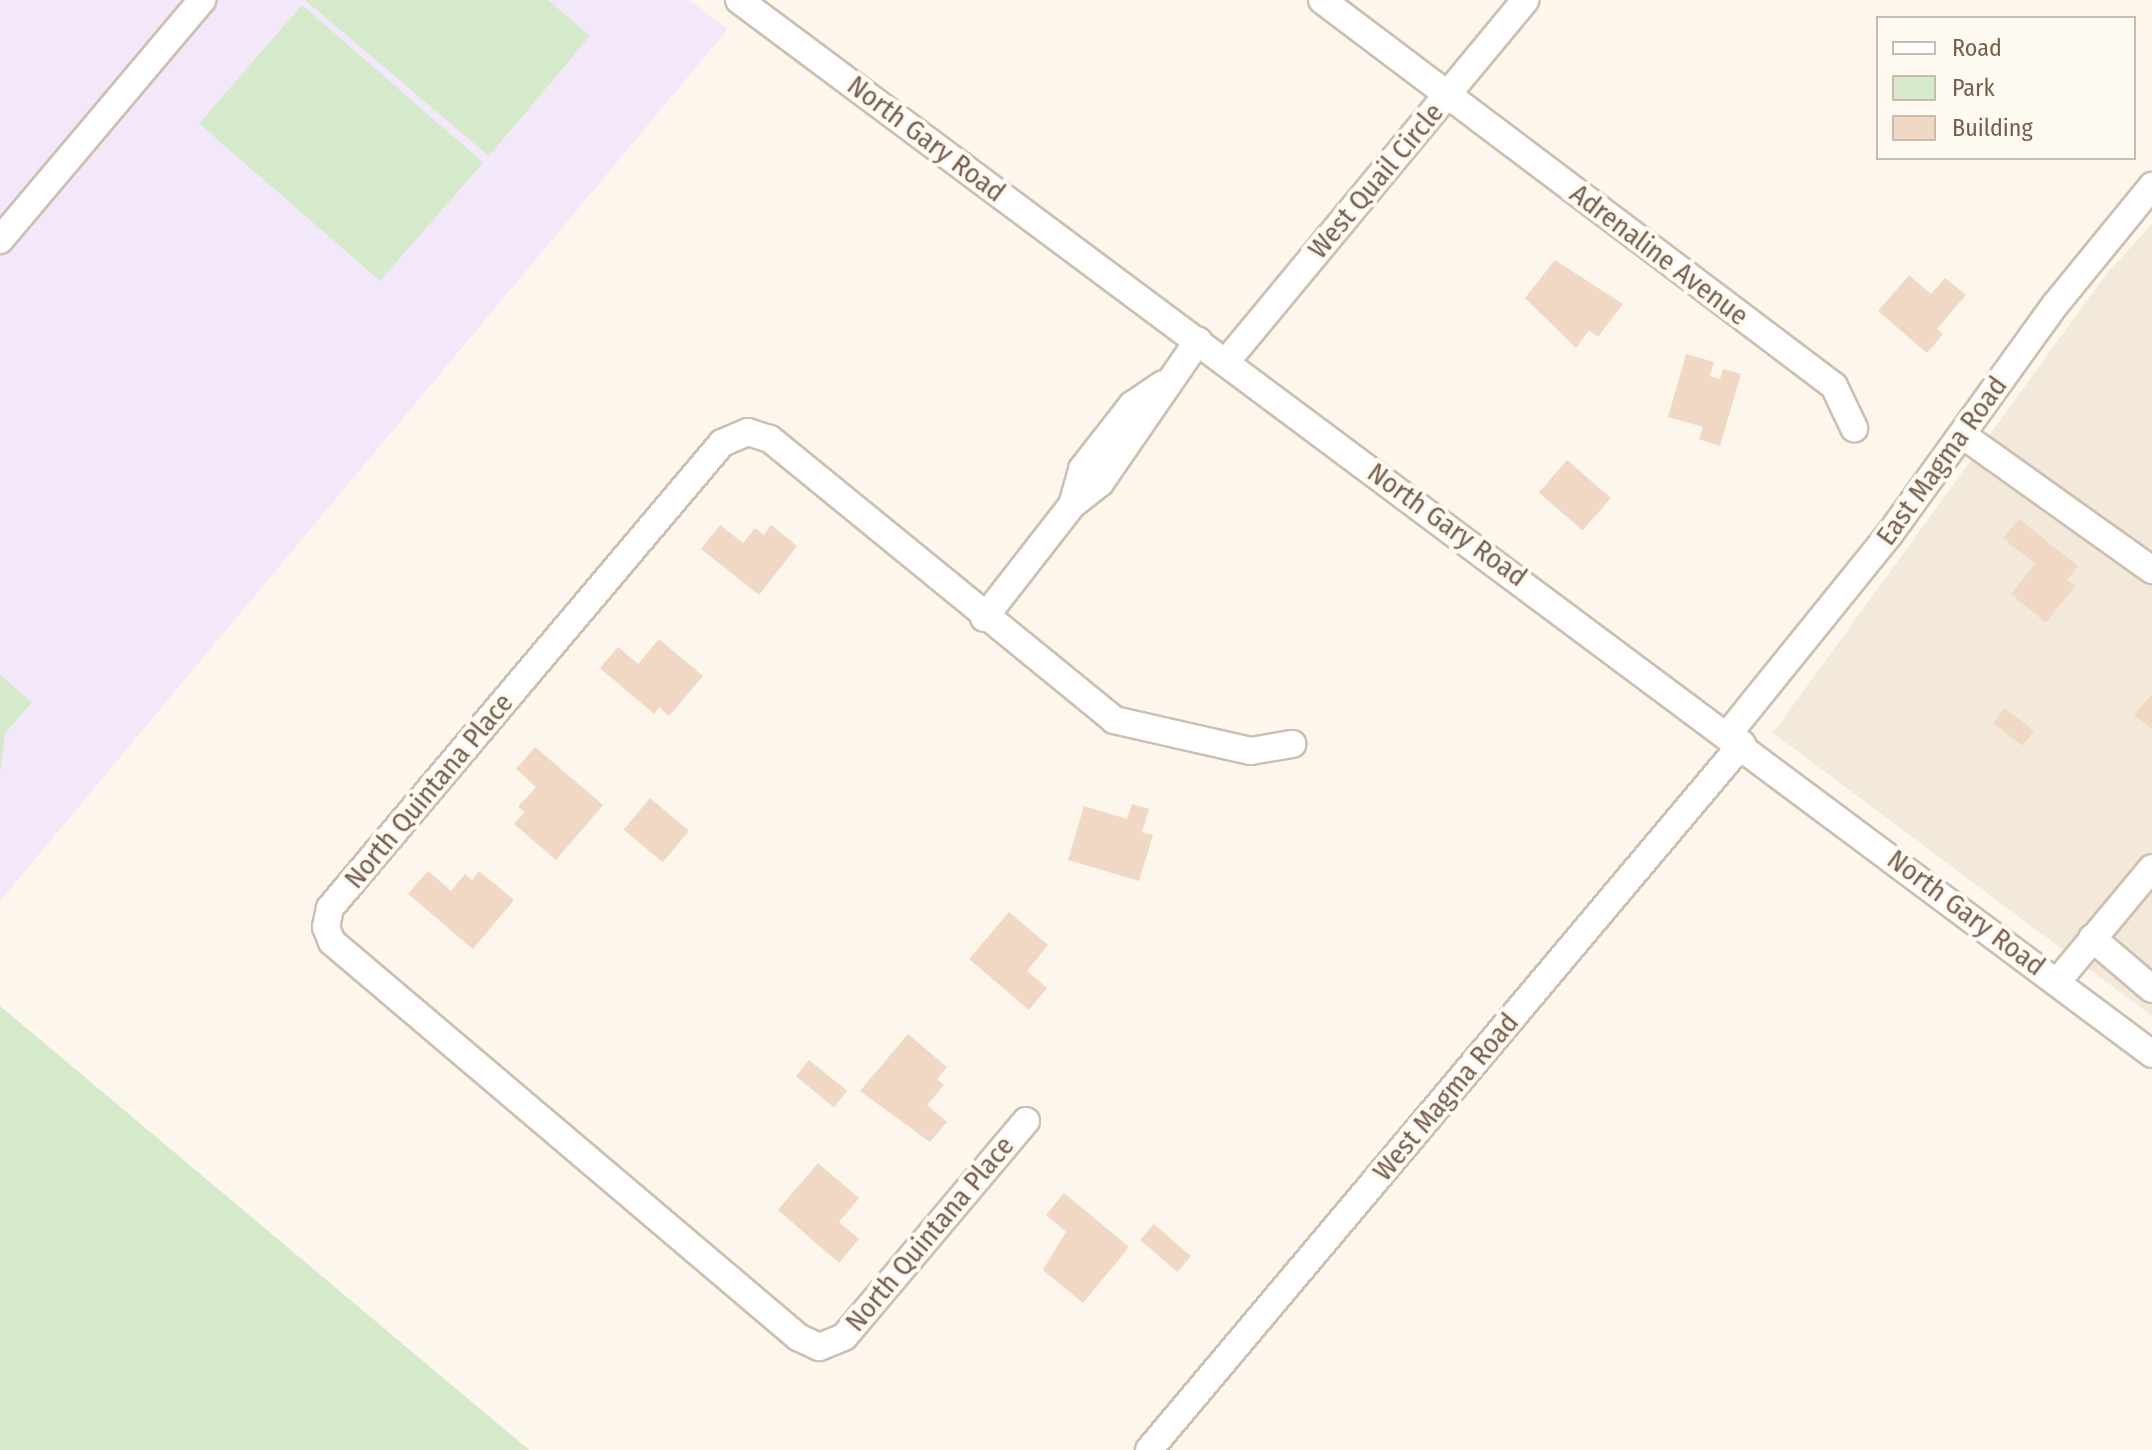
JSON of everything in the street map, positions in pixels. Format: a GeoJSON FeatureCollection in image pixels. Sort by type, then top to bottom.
{"type":"FeatureCollection","features":[{"type":"Feature","properties":{"kind":"street"},"geometry":{"type":"LineString","coordinates":[[0,240],[202,0]]}},
{"type":"Feature","properties":{"kind":"street","name":"North Gary Road"},"geometry":{"type":"LineString","coordinates":[[739,0],[1736,738],[2152,1054]]}},
{"type":"Feature","properties":{"kind":"street","name":"Adrenaline Avenue"},"geometry":{"type":"LineString","coordinates":[[1322,0],[1834,386],[1854,428]]}},
{"type":"Feature","properties":{"kind":"street","name":"West Quail Circle"},"geometry":{"type":"LineString","coordinates":[[1226,362],[1526,0]]}},
{"type":"Feature","properties":{"kind":"street","name":"East Magma Road"},"geometry":{"type":"LineString","coordinates":[[1736,738],[1964,436],[2055,305],[2152,186]]}},
{"type":"Feature","properties":{"kind":"street"},"geometry":{"type":"LineString","coordinates":[[984,618],[1072,505],[1100,483],[1150,416],[1163,384],[1198,341]]}},
{"type":"Feature","properties":{"kind":"street","name":"North Quintana Place"},"geometry":{"type":"LineString","coordinates":[[1026,1121],[844,1337],[819,1347],[798,1337],[332,942],[326,927],[330,908],[722,443],[748,432],[770,439],[984,618],[1114,720],[1251,751],[1292,744]]}},
{"type":"Feature","properties":{"kind":"street"},"geometry":{"type":"LineString","coordinates":[[1964,436],[2152,570]]}},
{"type":"Feature","properties":{"kind":"street","name":"West Magma Road"},"geometry":{"type":"LineString","coordinates":[[1149,1450],[1736,738]]}},
{"type":"Feature","properties":{"kind":"street"},"geometry":{"type":"LineString","coordinates":[[2057,982],[2152,868]]}},
{"type":"Feature","properties":{"kind":"street"},"geometry":{"type":"LineString","coordinates":[[2092,938],[2152,989]]}},
{"type":"Feature","properties":{"kind":"shaded area"},"geometry":{"type":"Polygon","coordinates":[[[0,0],[689,0],[728,29],[0,901],[0,0]]]}},
{"type":"Feature","properties":{"kind":"shaded area"},"geometry":{"type":"Polygon","coordinates":[[[2152,224],[2152,1016],[1773,733],[2104,277],[2152,224]]]}},
{"type":"Feature","properties":{"kind":"green space"},"geometry":{"type":"Polygon","coordinates":[[[305,0],[548,0],[590,36],[489,156],[305,0]]]}},
{"type":"Feature","properties":{"kind":"green space"},"geometry":{"type":"Polygon","coordinates":[[[302,5],[483,162],[380,281],[199,123],[302,5]]]}},
{"type":"Feature","properties":{"kind":"green space"},"geometry":{"type":"Polygon","coordinates":[[[0,675],[32,702],[5,734],[0,773],[0,675]]]}},
{"type":"Feature","properties":{"kind":"green space"},"geometry":{"type":"Polygon","coordinates":[[[0,1006],[529,1450],[0,1450],[0,1006]]]}},
{"type":"Feature","properties":{"kind":"building"},"geometry":{"type":"Polygon","coordinates":[[[1555,260],[1623,304],[1598,337],[1589,330],[1576,348],[1525,298],[1555,260]]]}},
{"type":"Feature","properties":{"kind":"building"},"geometry":{"type":"Polygon","coordinates":[[[1909,275],[1931,294],[1945,278],[1966,295],[1937,329],[1943,334],[1927,353],[1878,311],[1909,275]]]}},
{"type":"Feature","properties":{"kind":"building"},"geometry":{"type":"Polygon","coordinates":[[[1686,354],[1714,362],[1710,376],[1720,379],[1723,369],[1741,374],[1720,446],[1699,439],[1703,427],[1668,417],[1686,354]]]}},
{"type":"Feature","properties":{"kind":"building"},"geometry":{"type":"Polygon","coordinates":[[[1567,460],[1611,498],[1583,531],[1539,492],[1567,460]]]}},
{"type":"Feature","properties":{"kind":"building"},"geometry":{"type":"Polygon","coordinates":[[[2019,519],[2078,566],[2067,580],[2075,586],[2046,623],[2011,594],[2035,564],[2003,538],[2019,519]]]}},
{"type":"Feature","properties":{"kind":"building"},"geometry":{"type":"Polygon","coordinates":[[[720,525],[743,543],[755,528],[764,535],[771,525],[797,546],[759,595],[701,549],[720,525]]]}},
{"type":"Feature","properties":{"kind":"building"},"geometry":{"type":"Polygon","coordinates":[[[659,639],[703,676],[669,716],[659,707],[654,714],[600,668],[618,647],[638,664],[659,639]]]}},
{"type":"Feature","properties":{"kind":"building"},"geometry":{"type":"Polygon","coordinates":[[[2152,694],[2152,729],[2134,715],[2152,694]]]}},
{"type":"Feature","properties":{"kind":"building"},"geometry":{"type":"Polygon","coordinates":[[[2005,708],[2034,731],[2022,746],[1993,723],[2005,708]]]}},
{"type":"Feature","properties":{"kind":"building"},"geometry":{"type":"Polygon","coordinates":[[[535,747],[603,805],[556,860],[514,824],[525,812],[518,807],[536,787],[516,769],[535,747]]]}},
{"type":"Feature","properties":{"kind":"building"},"geometry":{"type":"Polygon","coordinates":[[[650,798],[689,831],[663,862],[624,829],[650,798]]]}},
{"type":"Feature","properties":{"kind":"building"},"geometry":{"type":"Polygon","coordinates":[[[1132,804],[1149,809],[1142,832],[1153,835],[1139,881],[1068,860],[1084,806],[1127,819],[1132,804]]]}},
{"type":"Feature","properties":{"kind":"building"},"geometry":{"type":"Polygon","coordinates":[[[428,871],[451,891],[465,874],[472,880],[479,871],[514,900],[473,949],[408,894],[428,871]]]}},
{"type":"Feature","properties":{"kind":"building"},"geometry":{"type":"Polygon","coordinates":[[[1009,912],[1048,945],[1027,971],[1047,988],[1029,1010],[969,959],[1009,912]]]}},
{"type":"Feature","properties":{"kind":"building"},"geometry":{"type":"Polygon","coordinates":[[[908,1034],[947,1067],[937,1079],[944,1085],[927,1105],[947,1122],[930,1142],[860,1091],[908,1034]]]}},
{"type":"Feature","properties":{"kind":"building"},"geometry":{"type":"Polygon","coordinates":[[[809,1060],[847,1091],[834,1107],[796,1076],[809,1060]]]}},
{"type":"Feature","properties":{"kind":"building"},"geometry":{"type":"Polygon","coordinates":[[[818,1163],[859,1198],[839,1222],[859,1239],[839,1263],[778,1210],[818,1163]]]}},
{"type":"Feature","properties":{"kind":"building"},"geometry":{"type":"Polygon","coordinates":[[[1064,1193],[1129,1247],[1083,1303],[1043,1270],[1066,1232],[1046,1215],[1064,1193]]]}},
{"type":"Feature","properties":{"kind":"building"},"geometry":{"type":"Polygon","coordinates":[[[1154,1224],[1191,1256],[1177,1272],[1140,1240],[1154,1224]]]}}]}
